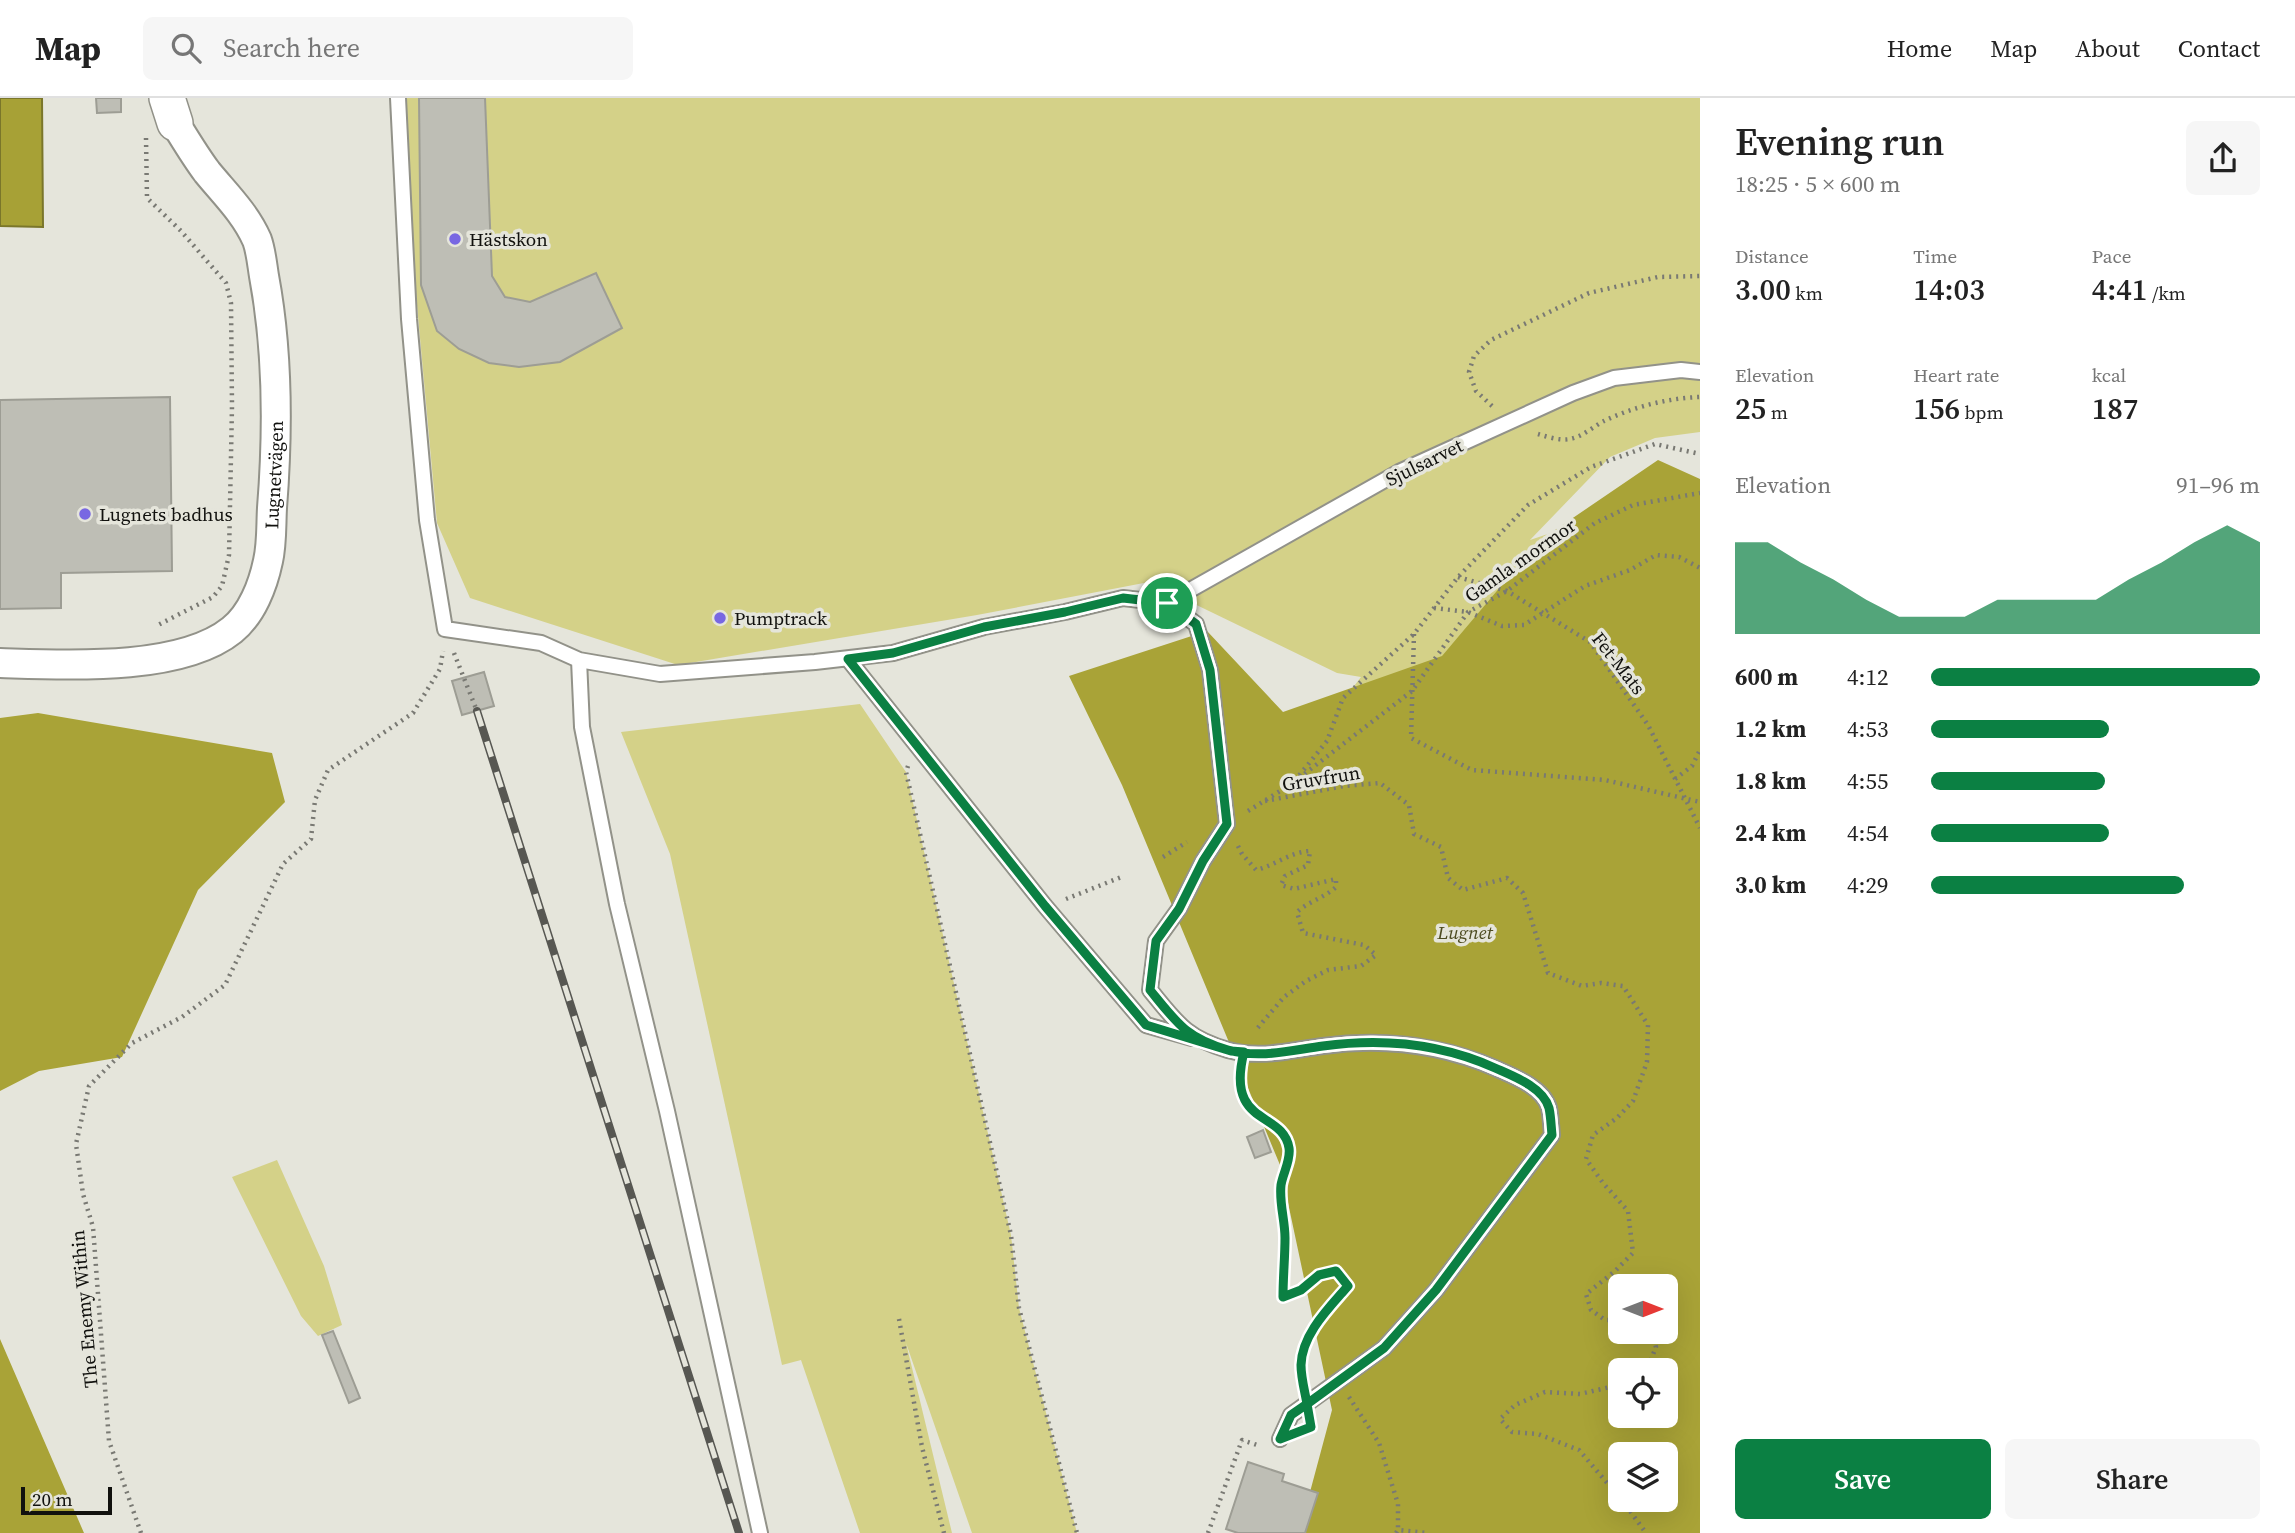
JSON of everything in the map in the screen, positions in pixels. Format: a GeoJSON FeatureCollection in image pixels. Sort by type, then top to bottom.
{"type":"FeatureCollection","features":[{"type":"Feature","properties":{"kind":"street","name":"Lugnetvägen"},"geometry":{"type":"LineString","coordinates":[[0,663],[152,660],[207,645],[232,630],[246,616],[258,593],[268,560],[274,478],[274,376],[269,304],[258,242],[243,214],[163,119]]}},
{"type":"Feature","properties":{"kind":"lane"},"geometry":{"type":"LineString","coordinates":[[398,98],[410,319],[425,507],[445,629],[541,643],[579,660],[660,674],[893,653],[984,627],[1123,598],[1167,603],[1196,624],[1210,670],[1227,824],[1203,861],[1179,909],[1156,941],[1150,990],[1176,1022],[1197,1040]]}},
{"type":"Feature","properties":{"kind":"lane","name":"Sjulsarvet"},"geometry":{"type":"LineString","coordinates":[[1167,603],[1399,472],[1573,393],[1614,378],[1681,370],[1700,372]]}},
{"type":"Feature","properties":{"kind":"lane"},"geometry":{"type":"LineString","coordinates":[[848,659],[1045,906],[1146,1025],[1231,1051],[1278,1054],[1325,1045],[1383,1042],[1435,1048],[1482,1062],[1528,1083],[1549,1106],[1552,1135],[1436,1290],[1384,1348],[1291,1415],[1280,1439]]}},
{"type":"Feature","properties":{"kind":"lane"},"geometry":{"type":"LineString","coordinates":[[579,660],[582,727],[617,904],[667,1111],[760,1533]]}},
{"type":"Feature","properties":{"kind":"path"},"geometry":{"type":"LineString","coordinates":[[151,628],[213,597],[222,586],[229,555],[231,303],[226,283],[181,231],[147,198],[163,119]]}},
{"type":"Feature","properties":{"kind":"path"},"geometry":{"type":"LineString","coordinates":[[1700,276],[1658,277],[1589,293],[1490,340],[1474,356],[1469,372],[1476,391],[1511,421],[1550,438],[1572,439],[1631,411],[1681,398],[1700,397]]}},
{"type":"Feature","properties":{"kind":"path"},"geometry":{"type":"LineString","coordinates":[[1227,824],[1293,783],[1327,741],[1343,698],[1414,634],[1458,577],[1528,505],[1591,467],[1656,444],[1700,454]]}},
{"type":"Feature","properties":{"kind":"path","name":"Gamla mormor"},"geometry":{"type":"LineString","coordinates":[[1293,783],[1412,691],[1468,612],[1507,591],[1595,523],[1633,505],[1700,493]]}},
{"type":"Feature","properties":{"kind":"path"},"geometry":{"type":"LineString","coordinates":[[1433,608],[1468,612],[1502,626],[1524,625],[1585,586],[1630,570],[1656,555],[1679,557],[1700,568]]}},
{"type":"Feature","properties":{"kind":"path","name":"Fet-Mats"},"geometry":{"type":"LineString","coordinates":[[1458,577],[1507,591],[1590,642],[1648,725],[1700,828]]}},
{"type":"Feature","properties":{"kind":"path"},"geometry":{"type":"LineString","coordinates":[[445,629],[477,711]]}},
{"type":"Feature","properties":{"kind":"path","name":"The Enemy Within"},"geometry":{"type":"LineString","coordinates":[[141,1533],[109,1441],[93,1227],[83,1194],[76,1144],[89,1086],[132,1044],[182,1017],[225,985],[283,864],[311,839],[315,800],[328,770],[414,713],[440,668],[445,629]]}},
{"type":"Feature","properties":{"kind":"path"},"geometry":{"type":"LineString","coordinates":[[1414,634],[1410,738],[1472,770],[1605,780],[1700,802]]}},
{"type":"Feature","properties":{"kind":"path"},"geometry":{"type":"LineString","coordinates":[[1675,779],[1692,766],[1700,750]]}},
{"type":"Feature","properties":{"kind":"path"},"geometry":{"type":"LineString","coordinates":[[906,772],[1011,1235],[1018,1308],[1077,1533]]}},
{"type":"Feature","properties":{"kind":"path","name":"Gruvfrun"},"geometry":{"type":"LineString","coordinates":[[1265,801],[1344,786],[1380,783],[1409,804],[1414,834],[1441,847],[1447,878],[1463,890],[1507,878],[1523,892],[1548,973],[1582,986],[1601,983],[1623,986],[1648,1025],[1647,1062],[1633,1101],[1617,1118],[1593,1135],[1586,1158],[1628,1212],[1633,1252],[1611,1274]]}},
{"type":"Feature","properties":{"kind":"path"},"geometry":{"type":"LineString","coordinates":[[1163,856],[1188,841]]}},
{"type":"Feature","properties":{"kind":"path"},"geometry":{"type":"LineString","coordinates":[[1256,870],[1268,867],[1296,851],[1310,850],[1308,865],[1285,876],[1281,885],[1294,889],[1336,879],[1336,887],[1325,897],[1307,903],[1297,912],[1303,933],[1364,945],[1376,955],[1361,966],[1328,970],[1306,981],[1284,997],[1247,1040],[1239,1072],[1244,1100],[1256,1115],[1285,1134],[1290,1151],[1281,1185],[1285,1235],[1283,1297],[1301,1290],[1319,1275],[1336,1271],[1348,1286],[1323,1315],[1305,1345],[1301,1365],[1307,1404]]}},
{"type":"Feature","properties":{"kind":"path"},"geometry":{"type":"LineString","coordinates":[[1045,906],[1124,876]]}},
{"type":"Feature","properties":{"kind":"path","name":"Gruvfrun"},"geometry":{"type":"LineString","coordinates":[[1608,1277],[1586,1294],[1591,1310],[1608,1320]]}},
{"type":"Feature","properties":{"kind":"path"},"geometry":{"type":"LineString","coordinates":[[899,1319],[922,1447],[944,1533]]}},
{"type":"Feature","properties":{"kind":"path"},"geometry":{"type":"LineString","coordinates":[[1339,1381],[1379,1443],[1398,1504],[1397,1532],[1428,1533]]}},
{"type":"Feature","properties":{"kind":"path"},"geometry":{"type":"LineString","coordinates":[[1608,1387],[1580,1394],[1545,1392],[1515,1405],[1500,1419],[1512,1432],[1538,1434],[1578,1450],[1608,1484]]}},
{"type":"Feature","properties":{"kind":"path"},"geometry":{"type":"LineString","coordinates":[[1208,1533],[1242,1440],[1261,1446],[1280,1439]]}},
{"type":"Feature","properties":{"kind":"path"},"geometry":{"type":"LineString","coordinates":[[1631,1512],[1646,1533]]}},
{"type":"Feature","properties":{"kind":"green space"},"geometry":{"type":"Polygon","coordinates":[[[398,98],[1700,98],[1700,432],[1655,438],[1610,457],[1530,540],[1652,499],[1700,1533],[1335,1533],[1358,1381],[1289,771],[1361,677],[1337,673],[1149,582],[977,615],[678,665],[470,598],[437,523],[398,98]]]}},
{"type":"Feature","properties":{"kind":"green space","name":"Lugnet"},"geometry":{"type":"Polygon","coordinates":[[[1658,460],[1700,479],[1700,1533],[1299,1533],[1332,1410],[1280,1165],[1122,785],[1069,676],[1207,631],[1283,712],[1442,656],[1539,541],[1658,460]]]}},
{"type":"Feature","properties":{"kind":"green space"},"geometry":{"type":"Polygon","coordinates":[[[860,704],[906,772],[1011,1235],[1019,1308],[1077,1533],[972,1533],[906,1343],[952,1533],[860,1533],[801,1360],[782,1365],[670,854],[621,732],[860,704]]]}},
{"type":"Feature","properties":{"kind":"green space"},"geometry":{"type":"Polygon","coordinates":[[[38,713],[272,753],[285,802],[198,890],[122,1057],[39,1071],[0,1091],[0,718],[38,713]]]}},
{"type":"Feature","properties":{"kind":"green space"},"geometry":{"type":"Polygon","coordinates":[[[277,1160],[324,1266],[342,1325],[318,1336],[301,1316],[232,1177],[277,1160]]]}},
{"type":"Feature","properties":{"kind":"green space"},"geometry":{"type":"Polygon","coordinates":[[[0,1339],[84,1533],[0,1533],[0,1339]]]}},
{"type":"Feature","properties":{"kind":"shaded area"},"geometry":{"type":"Polygon","coordinates":[[[0,98],[42,98],[43,227],[0,226],[0,98]]]}},
{"type":"Feature","properties":{"kind":"building"},"geometry":{"type":"Polygon","coordinates":[[[96,98],[121,98],[121,112],[97,113],[96,98]]]}},
{"type":"Feature","properties":{"kind":"building","name":"Hästskon"},"geometry":{"type":"Polygon","coordinates":[[[419,98],[485,98],[492,276],[505,297],[530,302],[596,273],[622,328],[560,362],[519,367],[489,363],[459,349],[437,331],[421,285],[419,98]]]}},
{"type":"Feature","properties":{"kind":"building","name":"Lugnets badhus"},"geometry":{"type":"Polygon","coordinates":[[[170,397],[172,571],[61,573],[61,608],[0,609],[0,400],[170,397]]]}},
{"type":"Feature","properties":{"kind":"building"},"geometry":{"type":"Polygon","coordinates":[[[484,672],[494,706],[462,715],[452,681],[484,672]]]}},
{"type":"Feature","properties":{"kind":"building"},"geometry":{"type":"Polygon","coordinates":[[[1263,1130],[1271,1152],[1255,1158],[1247,1137],[1263,1130]]]}},
{"type":"Feature","properties":{"kind":"building"},"geometry":{"type":"Polygon","coordinates":[[[333,1331],[360,1398],[349,1403],[322,1335],[333,1331]]]}},
{"type":"Feature","properties":{"kind":"building"},"geometry":{"type":"Polygon","coordinates":[[[1248,1462],[1284,1474],[1282,1481],[1318,1493],[1305,1533],[1238,1533],[1226,1529],[1248,1462]]]}},
{"type":"Feature","properties":{"kind":"railway"},"geometry":{"type":"LineString","coordinates":[[477,711],[739,1533]]}},
{"type":"Feature","properties":{"kind":"place","name":"Hästskon"},"geometry":{"type":"Point","coordinates":[455,239]}},
{"type":"Feature","properties":{"kind":"place","name":"Lugnets badhus"},"geometry":{"type":"Point","coordinates":[85,514]}},
{"type":"Feature","properties":{"kind":"place","name":"Pumptrack"},"geometry":{"type":"Point","coordinates":[720,618]}},
{"type":"Feature","properties":{"kind":"route"},"geometry":{"type":"LineString","coordinates":[[1167,603],[1123,598],[984,627],[893,653],[848,659],[1045,906],[1146,1025],[1231,1051],[1244,1052],[1239,1072],[1244,1100],[1256,1115],[1285,1134],[1290,1151],[1281,1185],[1285,1235],[1283,1297],[1301,1290],[1319,1275],[1336,1271],[1348,1286],[1323,1315],[1305,1345],[1301,1365],[1307,1404],[1291,1415],[1280,1439],[1311,1427],[1307,1404],[1384,1348],[1436,1290],[1552,1135],[1549,1106],[1528,1083],[1482,1062],[1435,1048],[1383,1042],[1325,1045],[1278,1054],[1231,1051],[1197,1040],[1176,1022],[1150,990],[1156,941],[1179,909],[1203,861],[1227,824],[1210,670],[1196,624],[1167,603]]}}]}
